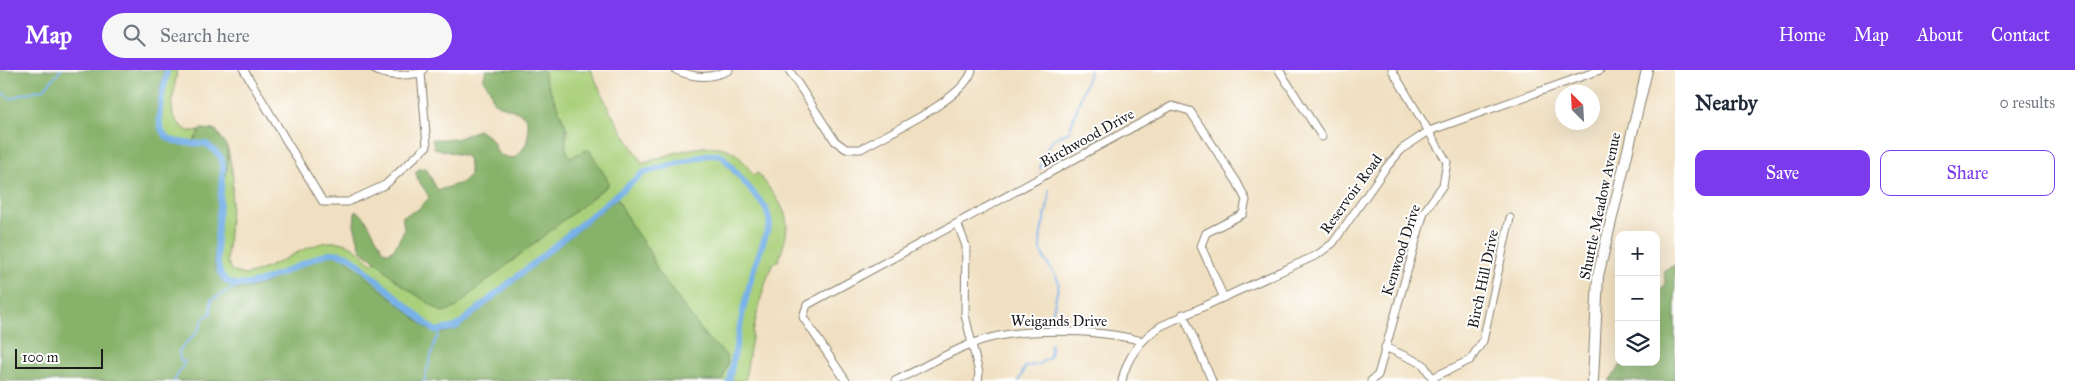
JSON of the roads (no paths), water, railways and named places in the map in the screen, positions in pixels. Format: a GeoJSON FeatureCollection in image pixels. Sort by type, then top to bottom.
{"type":"FeatureCollection","features":[{"type":"Feature","properties":{"kind":"street"},"geometry":{"type":"LineString","coordinates":[[244,70],[323,202],[348,202],[385,185],[427,146],[422,72],[397,76],[384,75],[375,70]]}},
{"type":"Feature","properties":{"kind":"street"},"geometry":{"type":"LineString","coordinates":[[676,70],[689,76],[702,77],[720,75],[729,70]]}},
{"type":"Feature","properties":{"kind":"street"},"geometry":{"type":"LineString","coordinates":[[789,70],[835,141],[846,149],[861,149],[953,97],[970,78],[972,70]]}},
{"type":"Feature","properties":{"kind":"street","name":"Kenwood Drive"},"geometry":{"type":"LineString","coordinates":[[1371,381],[1378,375],[1424,212],[1443,185],[1447,162],[1392,70]]}},
{"type":"Feature","properties":{"kind":"street","name":"Reservoir Road"},"geometry":{"type":"LineString","coordinates":[[1122,381],[1127,366],[1142,341],[1161,326],[1183,314],[1317,254],[1333,243],[1385,169],[1402,149],[1429,131],[1575,74],[1600,70]]}},
{"type":"Feature","properties":{"kind":"street","name":"Shuttle Meadow Avenue"},"geometry":{"type":"LineString","coordinates":[[1593,381],[1598,276],[1646,70]]}},
{"type":"Feature","properties":{"kind":"street"},"geometry":{"type":"LineString","coordinates":[[1283,71],[1322,137]]}},
{"type":"Feature","properties":{"kind":"street","name":"Birchwood Drive"},"geometry":{"type":"LineString","coordinates":[[846,381],[803,317],[807,305],[958,225],[1172,106],[1190,110],[1237,182],[1246,200],[1243,214],[1206,233],[1201,246],[1223,296]]}},
{"type":"Feature","properties":{"kind":"street","name":"Birch Hill Drive"},"geometry":{"type":"LineString","coordinates":[[1434,379],[1470,360],[1484,341],[1510,218]]}},
{"type":"Feature","properties":{"kind":"street"},"geometry":{"type":"LineString","coordinates":[[958,225],[966,246],[965,315],[978,381]]}},
{"type":"Feature","properties":{"kind":"street"},"geometry":{"type":"LineString","coordinates":[[1183,314],[1212,381]]}},
{"type":"Feature","properties":{"kind":"street","name":"Weigands Drive"},"geometry":{"type":"LineString","coordinates":[[895,381],[972,343],[1012,334],[1088,332],[1106,333],[1142,341]]}},
{"type":"Feature","properties":{"kind":"street"},"geometry":{"type":"LineString","coordinates":[[1386,347],[1423,364],[1434,379]]}},
{"type":"Feature","properties":{"kind":"waterway"},"geometry":{"type":"LineString","coordinates":[[0,91],[11,99],[22,94],[44,89],[61,70]]}},
{"type":"Feature","properties":{"kind":"waterway"},"geometry":{"type":"LineString","coordinates":[[167,70],[160,112],[162,132],[169,138],[179,142],[207,144],[221,157],[223,166],[217,234],[217,260],[219,269],[226,280],[238,285],[253,283],[270,278],[320,256],[331,253],[342,254],[353,259],[435,331],[456,327],[643,173],[707,155],[723,157],[766,208],[770,223],[754,268],[744,306],[729,381]]}},
{"type":"Feature","properties":{"kind":"waterway"},"geometry":{"type":"LineString","coordinates":[[1040,169],[1050,143],[1058,136],[1069,132],[1090,70]]}},
{"type":"Feature","properties":{"kind":"waterway"},"geometry":{"type":"LineString","coordinates":[[1049,190],[1048,205],[1040,242],[1042,254],[1059,283],[1050,324]]}},
{"type":"Feature","properties":{"kind":"waterway"},"geometry":{"type":"LineString","coordinates":[[174,381],[185,362],[180,360],[179,350],[199,330],[203,319],[211,313],[211,300],[233,288],[244,285]]}},
{"type":"Feature","properties":{"kind":"waterway"},"geometry":{"type":"LineString","coordinates":[[424,381],[435,342],[441,331]]}},
{"type":"Feature","properties":{"kind":"waterway"},"geometry":{"type":"LineString","coordinates":[[1019,381],[1025,367],[1039,364],[1050,357],[1051,344]]}}]}
